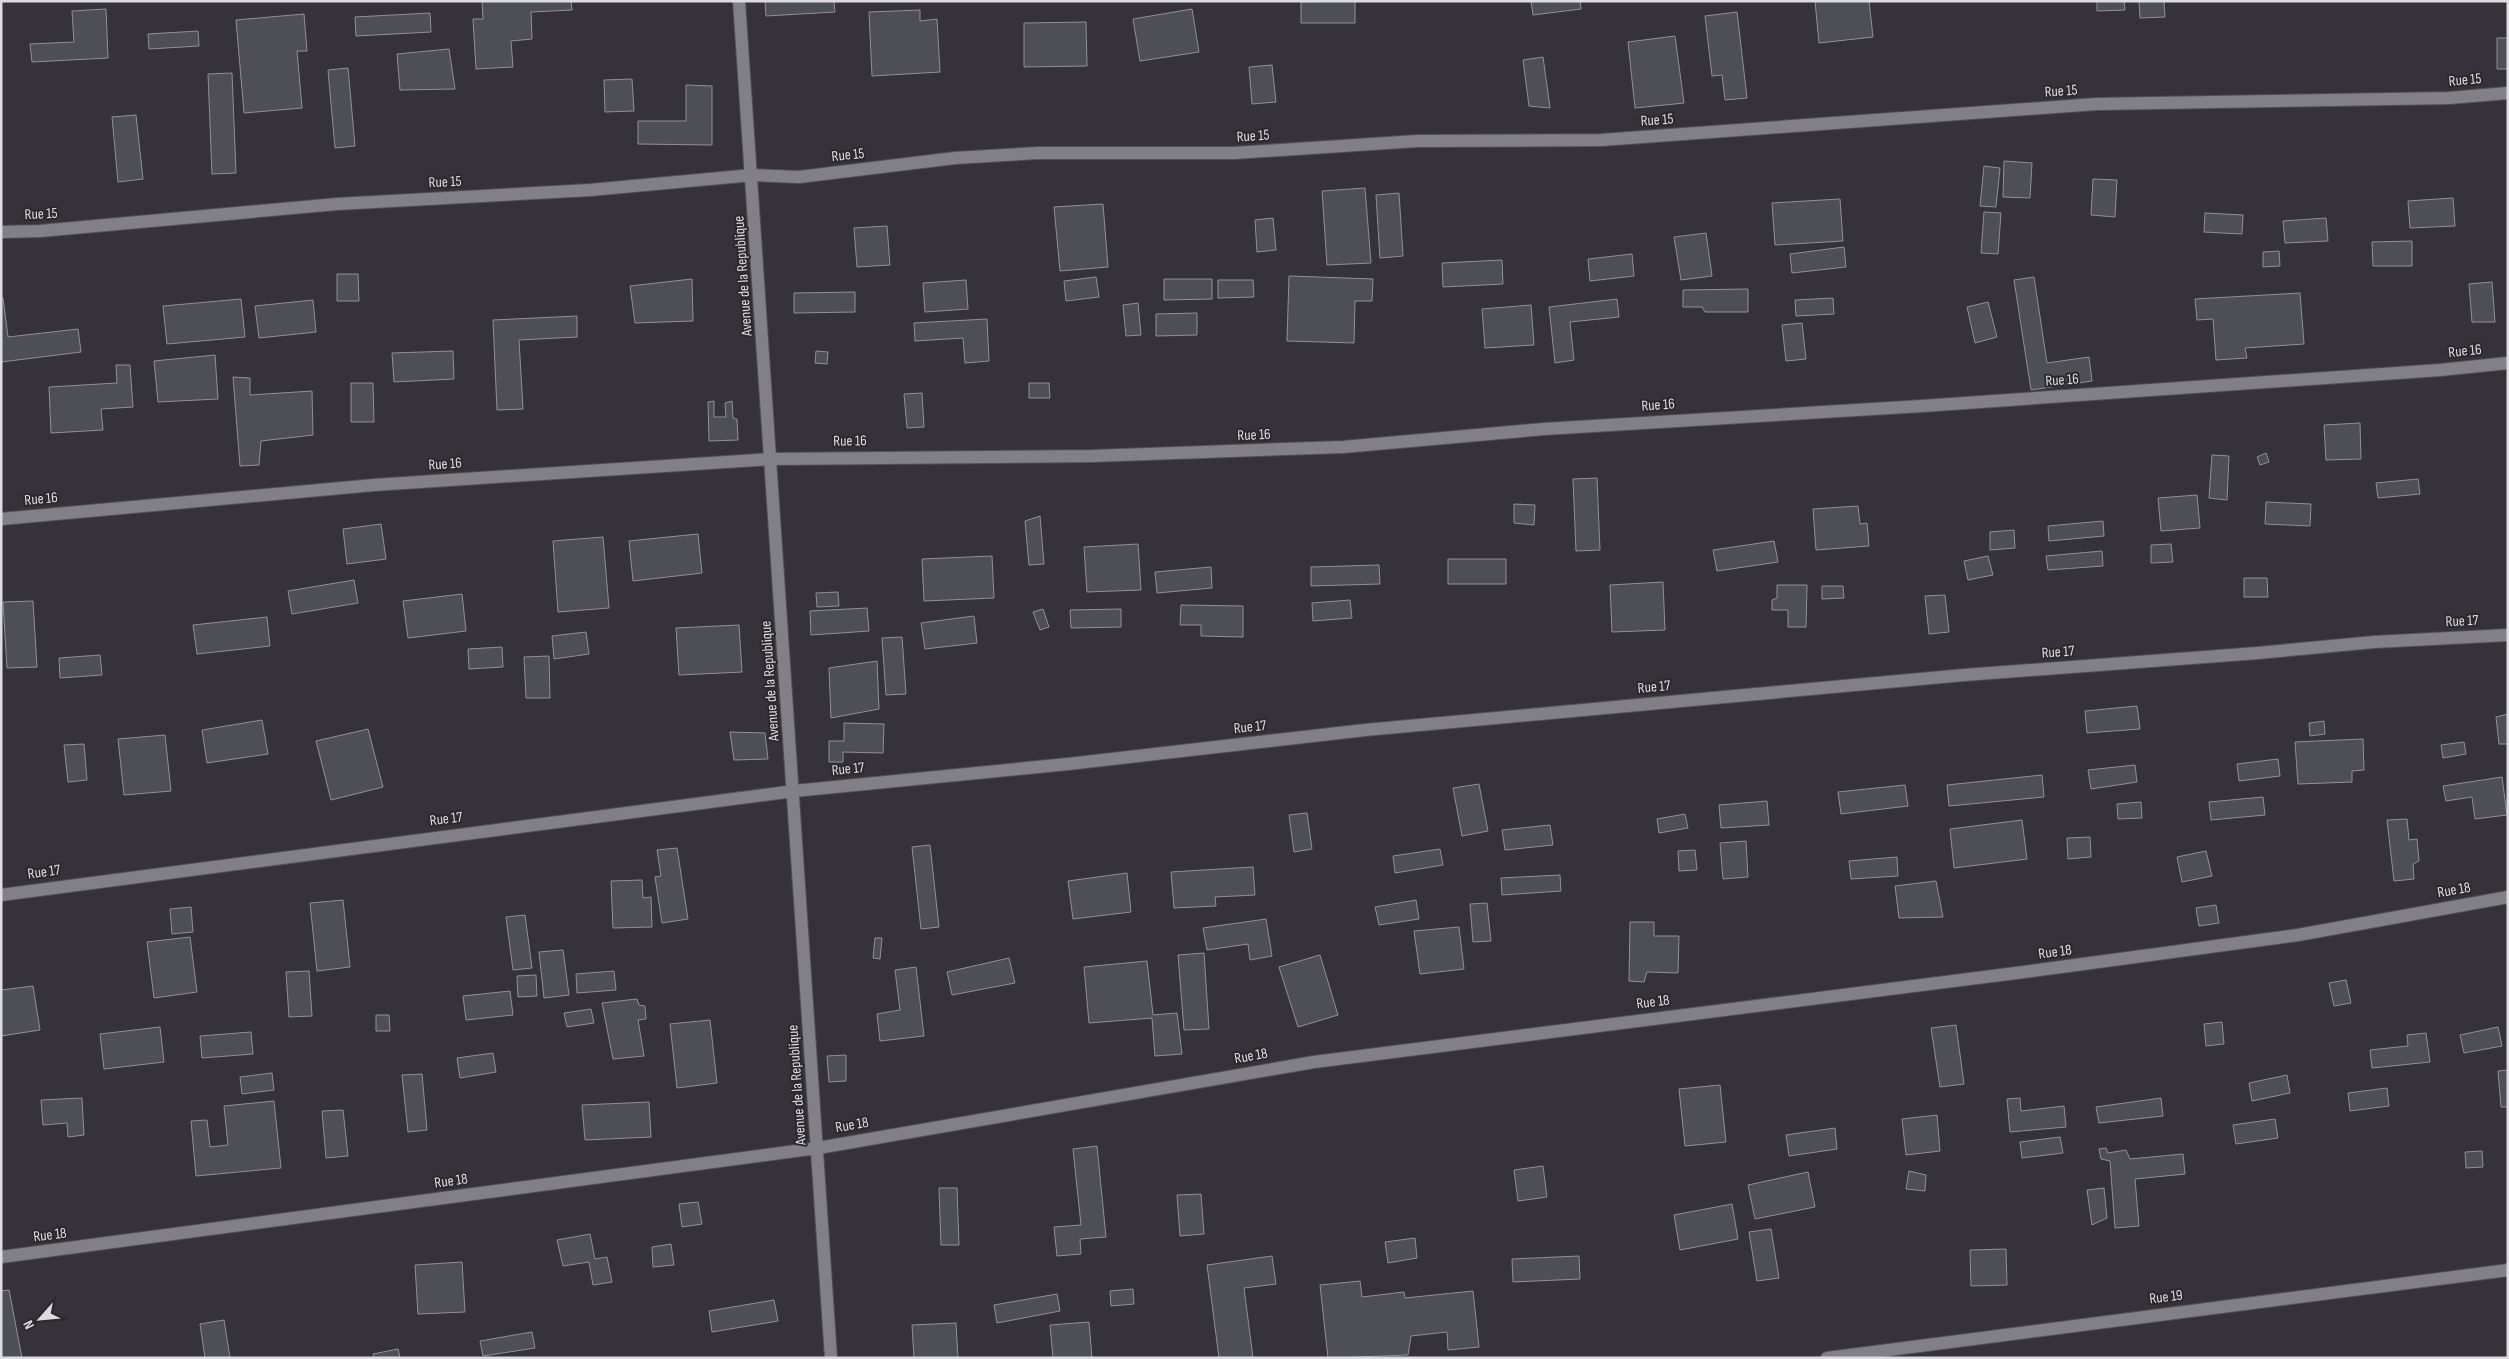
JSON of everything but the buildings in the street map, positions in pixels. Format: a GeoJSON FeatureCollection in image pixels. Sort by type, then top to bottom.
{"type":"FeatureCollection","features":[{"type":"Feature","properties":{"kind":"street","name":"Avenue de la Republique"},"geometry":{"type":"LineString","coordinates":[[739,1],[753,175],[831,1358]]}},
{"type":"Feature","properties":{"kind":"street","name":"Rue 15"},"geometry":{"type":"LineString","coordinates":[[1,232],[40,231],[337,204],[590,190],[753,175],[799,177],[955,158],[1038,153],[1234,153],[1417,141],[1600,140],[2096,104],[2449,98],[2508,93]]}},
{"type":"Feature","properties":{"kind":"street","name":"Rue 16"},"geometry":{"type":"LineString","coordinates":[[1,519],[374,485],[771,459],[1092,456],[1343,447],[1554,428],[1922,406],[2420,371],[2508,363]]}},
{"type":"Feature","properties":{"kind":"street","name":"Rue 17"},"geometry":{"type":"LineString","coordinates":[[1,895],[794,790],[1068,764],[1559,712],[2374,642],[2508,634]]}},
{"type":"Feature","properties":{"kind":"street","name":"Rue 18"},"geometry":{"type":"LineString","coordinates":[[1,1257],[818,1148],[1314,1062],[2278,938],[2508,897]]}},
{"type":"Feature","properties":{"kind":"street","name":"Rue 19"},"geometry":{"type":"LineString","coordinates":[[1828,1358],[2508,1270]]}}]}
